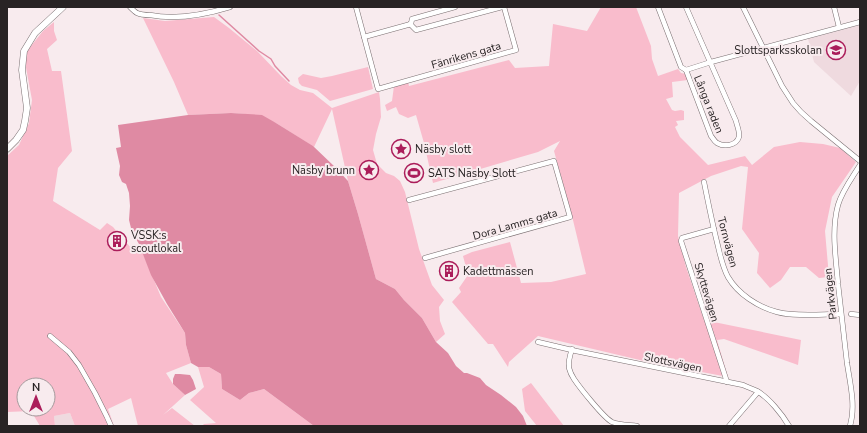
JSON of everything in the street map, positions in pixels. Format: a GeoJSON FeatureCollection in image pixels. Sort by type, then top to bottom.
{"type":"FeatureCollection","features":[{"type":"Feature","properties":{"kind":"street"},"geometry":{"type":"LineString","coordinates":[[130,7],[137,13],[176,18],[194,16],[230,7]]}},
{"type":"Feature","properties":{"kind":"street"},"geometry":{"type":"LineString","coordinates":[[137,13],[140,7]]}},
{"type":"Feature","properties":{"kind":"street"},"geometry":{"type":"LineString","coordinates":[[356,7],[364,37],[410,24],[412,19],[455,7]]}},
{"type":"Feature","properties":{"kind":"street","name":"Fänrikens gata"},"geometry":{"type":"LineString","coordinates":[[364,37],[378,89],[516,50],[503,7],[416,30],[410,24]]}},
{"type":"Feature","properties":{"kind":"street","name":"Långa raden"},"geometry":{"type":"LineString","coordinates":[[658,7],[681,67],[686,70],[711,136],[718,144],[730,145],[738,139],[739,134],[736,121],[686,7]]}},
{"type":"Feature","properties":{"kind":"street"},"geometry":{"type":"LineString","coordinates":[[743,7],[782,86],[793,103],[811,121],[860,161]]}},
{"type":"Feature","properties":{"kind":"street"},"geometry":{"type":"LineString","coordinates":[[834,7],[839,27]]}},
{"type":"Feature","properties":{"kind":"street"},"geometry":{"type":"LineString","coordinates":[[7,149],[23,130],[25,121],[27,108],[22,70],[24,52],[35,33],[61,8]]}},
{"type":"Feature","properties":{"kind":"street"},"geometry":{"type":"LineString","coordinates":[[686,70],[860,22]]}},
{"type":"Feature","properties":{"kind":"street","name":"Dora Lamms gata"},"geometry":{"type":"LineString","coordinates":[[409,200],[554,161],[570,217],[425,258]]}},
{"type":"Feature","properties":{"kind":"street","name":"Parkvägen"},"geometry":{"type":"LineString","coordinates":[[850,426],[852,397],[841,314],[834,244],[836,218],[840,198],[860,165]]}},
{"type":"Feature","properties":{"kind":"street","name":"Tornvägen"},"geometry":{"type":"LineString","coordinates":[[704,182],[725,270],[734,286],[751,300],[776,312],[805,315],[841,314]]}},
{"type":"Feature","properties":{"kind":"street","name":"Skyttevägen"},"geometry":{"type":"LineString","coordinates":[[714,229],[682,238],[681,241],[727,382]]}},
{"type":"Feature","properties":{"kind":"street"},"geometry":{"type":"LineString","coordinates":[[851,314],[860,315]]}},
{"type":"Feature","properties":{"kind":"street"},"geometry":{"type":"LineString","coordinates":[[50,336],[69,352],[79,365],[111,426]]}},
{"type":"Feature","properties":{"kind":"street","name":"Slottsvägen"},"geometry":{"type":"LineString","coordinates":[[538,342],[743,385],[758,392],[780,412],[789,426]]}},
{"type":"Feature","properties":{"kind":"street"},"geometry":{"type":"LineString","coordinates":[[572,349],[569,366],[574,379],[611,421],[636,426]]}},
{"type":"Feature","properties":{"kind":"street"},"geometry":{"type":"LineString","coordinates":[[728,426],[758,392]]}},
{"type":"Feature","properties":{"kind":"shaded area"},"geometry":{"type":"Polygon","coordinates":[[[601,7],[636,7],[651,46],[652,59],[658,76],[678,69],[681,73],[686,74],[688,80],[672,82],[673,97],[666,99],[672,110],[684,111],[684,120],[676,121],[678,125],[675,127],[680,137],[708,165],[745,156],[752,165],[774,147],[800,142],[823,144],[840,148],[856,162],[832,197],[825,231],[829,277],[819,278],[806,267],[790,267],[781,280],[770,288],[757,273],[759,253],[742,229],[748,167],[741,166],[711,176],[679,193],[678,236],[686,267],[704,320],[801,340],[798,365],[724,339],[717,340],[728,377],[644,361],[538,336],[509,362],[508,367],[493,344],[488,344],[452,302],[461,292],[459,288],[468,275],[463,256],[472,252],[510,242],[521,283],[551,282],[586,274],[554,151],[560,141],[538,152],[433,183],[416,115],[408,118],[399,114],[396,107],[387,111],[385,105],[392,101],[394,86],[408,82],[409,86],[509,60],[515,68],[549,66],[553,24],[587,31],[601,7]]]}},
{"type":"Feature","properties":{"kind":"shaded area"},"geometry":{"type":"Polygon","coordinates":[[[214,17],[257,51],[291,85],[300,90],[313,93],[332,108],[379,92],[381,117],[373,150],[377,164],[386,173],[394,176],[400,181],[405,192],[419,249],[432,285],[444,300],[439,307],[440,321],[445,334],[436,342],[422,318],[395,289],[376,279],[348,181],[332,109],[314,147],[276,123],[245,114],[231,113],[188,115],[143,18],[165,21],[214,17]]]}},
{"type":"Feature","properties":{"kind":"shaded area"},"geometry":{"type":"Polygon","coordinates":[[[54,22],[54,31],[57,40],[47,49],[52,71],[61,71],[72,151],[58,168],[53,201],[100,230],[107,223],[113,227],[131,248],[134,249],[138,247],[139,244],[161,297],[185,333],[186,345],[191,363],[166,373],[173,384],[185,395],[163,415],[172,408],[195,426],[138,426],[131,398],[108,409],[114,426],[75,426],[70,413],[56,416],[56,377],[16,377],[16,412],[7,412],[7,156],[19,145],[29,123],[32,100],[25,62],[27,51],[43,31],[54,22]]]}},
{"type":"Feature","properties":{"kind":"shaded area","name":"Slottsparksskolan"},"geometry":{"type":"Polygon","coordinates":[[[860,25],[860,81],[851,96],[814,62],[808,39],[860,25]]]}},
{"type":"Feature","properties":{"kind":"shaded area"},"geometry":{"type":"Polygon","coordinates":[[[368,67],[373,89],[330,101],[317,90],[302,86],[299,83],[298,78],[303,74],[321,78],[368,67]]]}},
{"type":"Feature","properties":{"kind":"shaded area"},"geometry":{"type":"Polygon","coordinates":[[[231,113],[262,115],[313,146],[335,167],[348,181],[376,279],[395,289],[422,318],[436,342],[448,353],[456,366],[464,373],[480,378],[486,385],[516,407],[523,416],[527,426],[314,426],[264,389],[249,393],[240,400],[222,389],[221,374],[209,367],[198,367],[191,363],[186,345],[185,333],[151,275],[139,244],[132,232],[129,220],[129,193],[126,184],[122,182],[119,175],[120,166],[116,148],[121,147],[118,125],[188,115],[231,113]]]}},
{"type":"Feature","properties":{"kind":"shaded area"},"geometry":{"type":"Polygon","coordinates":[[[198,367],[209,367],[221,374],[222,389],[240,400],[249,393],[264,389],[314,426],[202,426],[204,424],[216,423],[190,400],[204,387],[198,367]]]}},
{"type":"Feature","properties":{"kind":"shaded area"},"geometry":{"type":"Polygon","coordinates":[[[175,374],[190,375],[196,389],[185,395],[173,384],[175,374]]]}},
{"type":"Feature","properties":{"kind":"shaded area"},"geometry":{"type":"Polygon","coordinates":[[[531,383],[564,426],[537,426],[525,411],[522,389],[531,383]]]}},
{"type":"Feature","properties":{"kind":"shaded area"},"geometry":{"type":"Polygon","coordinates":[[[70,413],[75,426],[55,426],[54,417],[70,413]]]}},
{"type":"Feature","properties":{"kind":"shaded area"},"geometry":{"type":"Polygon","coordinates":[[[35,417],[54,417],[55,426],[40,426],[35,417]]]}},
{"type":"Feature","properties":{"kind":"waterway"},"geometry":{"type":"LineString","coordinates":[[219,15],[259,51],[271,59],[275,66],[289,81]]}},
{"type":"Feature","properties":{"kind":"place","name":"Slottsparksskolan"},"geometry":{"type":"Point","coordinates":[836,50]}},
{"type":"Feature","properties":{"kind":"place","name":"Näsby slott"},"geometry":{"type":"Point","coordinates":[401,149]}},
{"type":"Feature","properties":{"kind":"place","name":"Näsby brunn"},"geometry":{"type":"Point","coordinates":[369,170]}},
{"type":"Feature","properties":{"kind":"place","name":"SATS Näsby Slott"},"geometry":{"type":"Point","coordinates":[414,173]}},
{"type":"Feature","properties":{"kind":"place","name":"VSSK:s scoutlokal"},"geometry":{"type":"Point","coordinates":[117,241]}},
{"type":"Feature","properties":{"kind":"place","name":"Kadettmässen"},"geometry":{"type":"Point","coordinates":[449,271]}}]}
